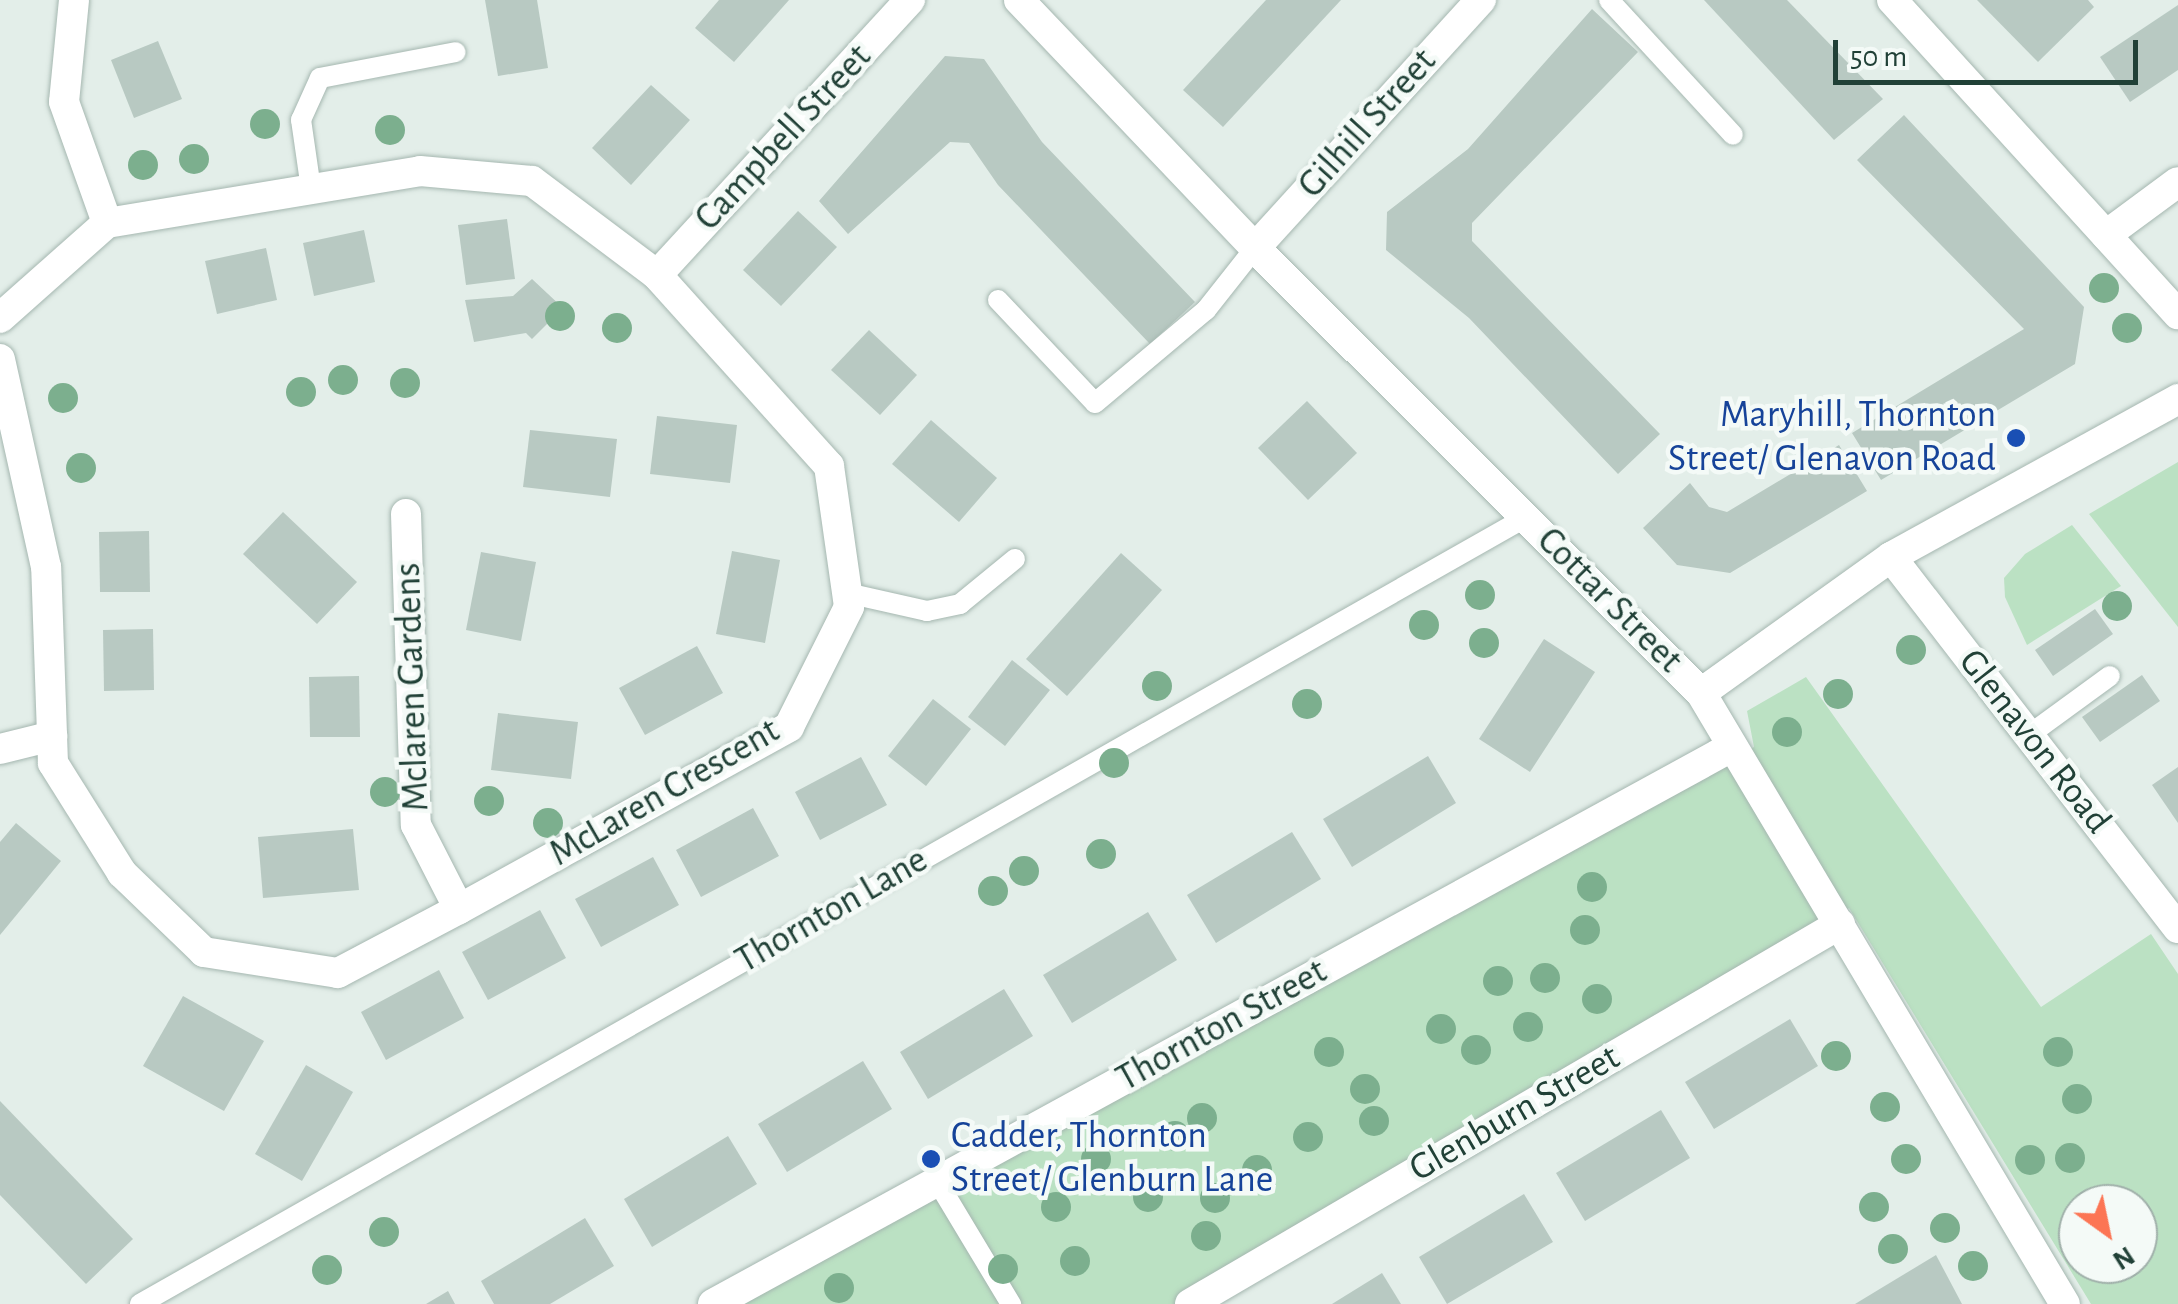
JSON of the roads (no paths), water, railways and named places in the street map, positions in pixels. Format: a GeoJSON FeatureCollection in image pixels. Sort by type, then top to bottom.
{"type":"FeatureCollection","features":[{"type":"Feature","properties":{"kind":"street"},"geometry":{"type":"LineString","coordinates":[[0,318],[107,223],[64,102],[74,0]]}},
{"type":"Feature","properties":{"kind":"street","name":"Campbell Street"},"geometry":{"type":"LineString","coordinates":[[657,275],[910,0]]}},
{"type":"Feature","properties":{"kind":"street","name":"Cottar Street"},"geometry":{"type":"LineString","coordinates":[[1019,0],[1254,248],[1701,693],[1730,748],[1840,924],[2065,1304]]}},
{"type":"Feature","properties":{"kind":"street","name":"Gilhill Street"},"geometry":{"type":"LineString","coordinates":[[1254,248],[1481,0]]}},
{"type":"Feature","properties":{"kind":"street"},"geometry":{"type":"LineString","coordinates":[[1892,0],[2178,314]]}},
{"type":"Feature","properties":{"kind":"street","name":"McLaren Crescent"},"geometry":{"type":"LineString","coordinates":[[0,359],[46,567],[53,764],[122,873],[204,952],[338,973],[789,727],[849,607],[829,466],[657,275],[532,181],[420,171],[107,223]]}},
{"type":"Feature","properties":{"kind":"street"},"geometry":{"type":"LineString","coordinates":[[2106,234],[2178,182]]}},
{"type":"Feature","properties":{"kind":"street"},"geometry":{"type":"LineString","coordinates":[[1701,693],[1891,557],[2178,399]]}},
{"type":"Feature","properties":{"kind":"street","name":"Mclaren Gardens"},"geometry":{"type":"LineString","coordinates":[[406,514],[416,825],[460,909]]}},
{"type":"Feature","properties":{"kind":"street","name":"Glenavon Road"},"geometry":{"type":"LineString","coordinates":[[1891,557],[2178,928]]}},
{"type":"Feature","properties":{"kind":"street"},"geometry":{"type":"LineString","coordinates":[[0,748],[52,736]]}},
{"type":"Feature","properties":{"kind":"street","name":"Thornton Street"},"geometry":{"type":"LineString","coordinates":[[713,1304],[1730,748]]}},
{"type":"Feature","properties":{"kind":"street","name":"Glenburn Street"},"geometry":{"type":"LineString","coordinates":[[1190,1304],[1840,924]]}},
{"type":"Feature","properties":{"kind":"lane"},"geometry":{"type":"LineString","coordinates":[[1609,0],[1733,135]]}},
{"type":"Feature","properties":{"kind":"lane"},"geometry":{"type":"LineString","coordinates":[[312,189],[301,120],[320,78],[456,52]]}},
{"type":"Feature","properties":{"kind":"lane"},"geometry":{"type":"LineString","coordinates":[[998,300],[1096,403],[1206,310],[1254,248]]}},
{"type":"Feature","properties":{"kind":"lane","name":"Thornton Lane"},"geometry":{"type":"LineString","coordinates":[[140,1304],[1525,518]]}},
{"type":"Feature","properties":{"kind":"lane"},"geometry":{"type":"LineString","coordinates":[[848,594],[927,611],[960,604],[1014,558]]}},
{"type":"Feature","properties":{"kind":"lane"},"geometry":{"type":"LineString","coordinates":[[2029,735],[2110,676]]}},
{"type":"Feature","properties":{"kind":"lane"},"geometry":{"type":"LineString","coordinates":[[937,1181],[1011,1304]]}},
{"type":"Feature","properties":{"kind":"place","name":"Maryhill, Thornton Street/ Glenavon Road"},"geometry":{"type":"Point","coordinates":[2016,438]}},
{"type":"Feature","properties":{"kind":"place","name":"Cadder, Thornton Street/ Glenburn Lane"},"geometry":{"type":"Point","coordinates":[931,1159]}}]}
